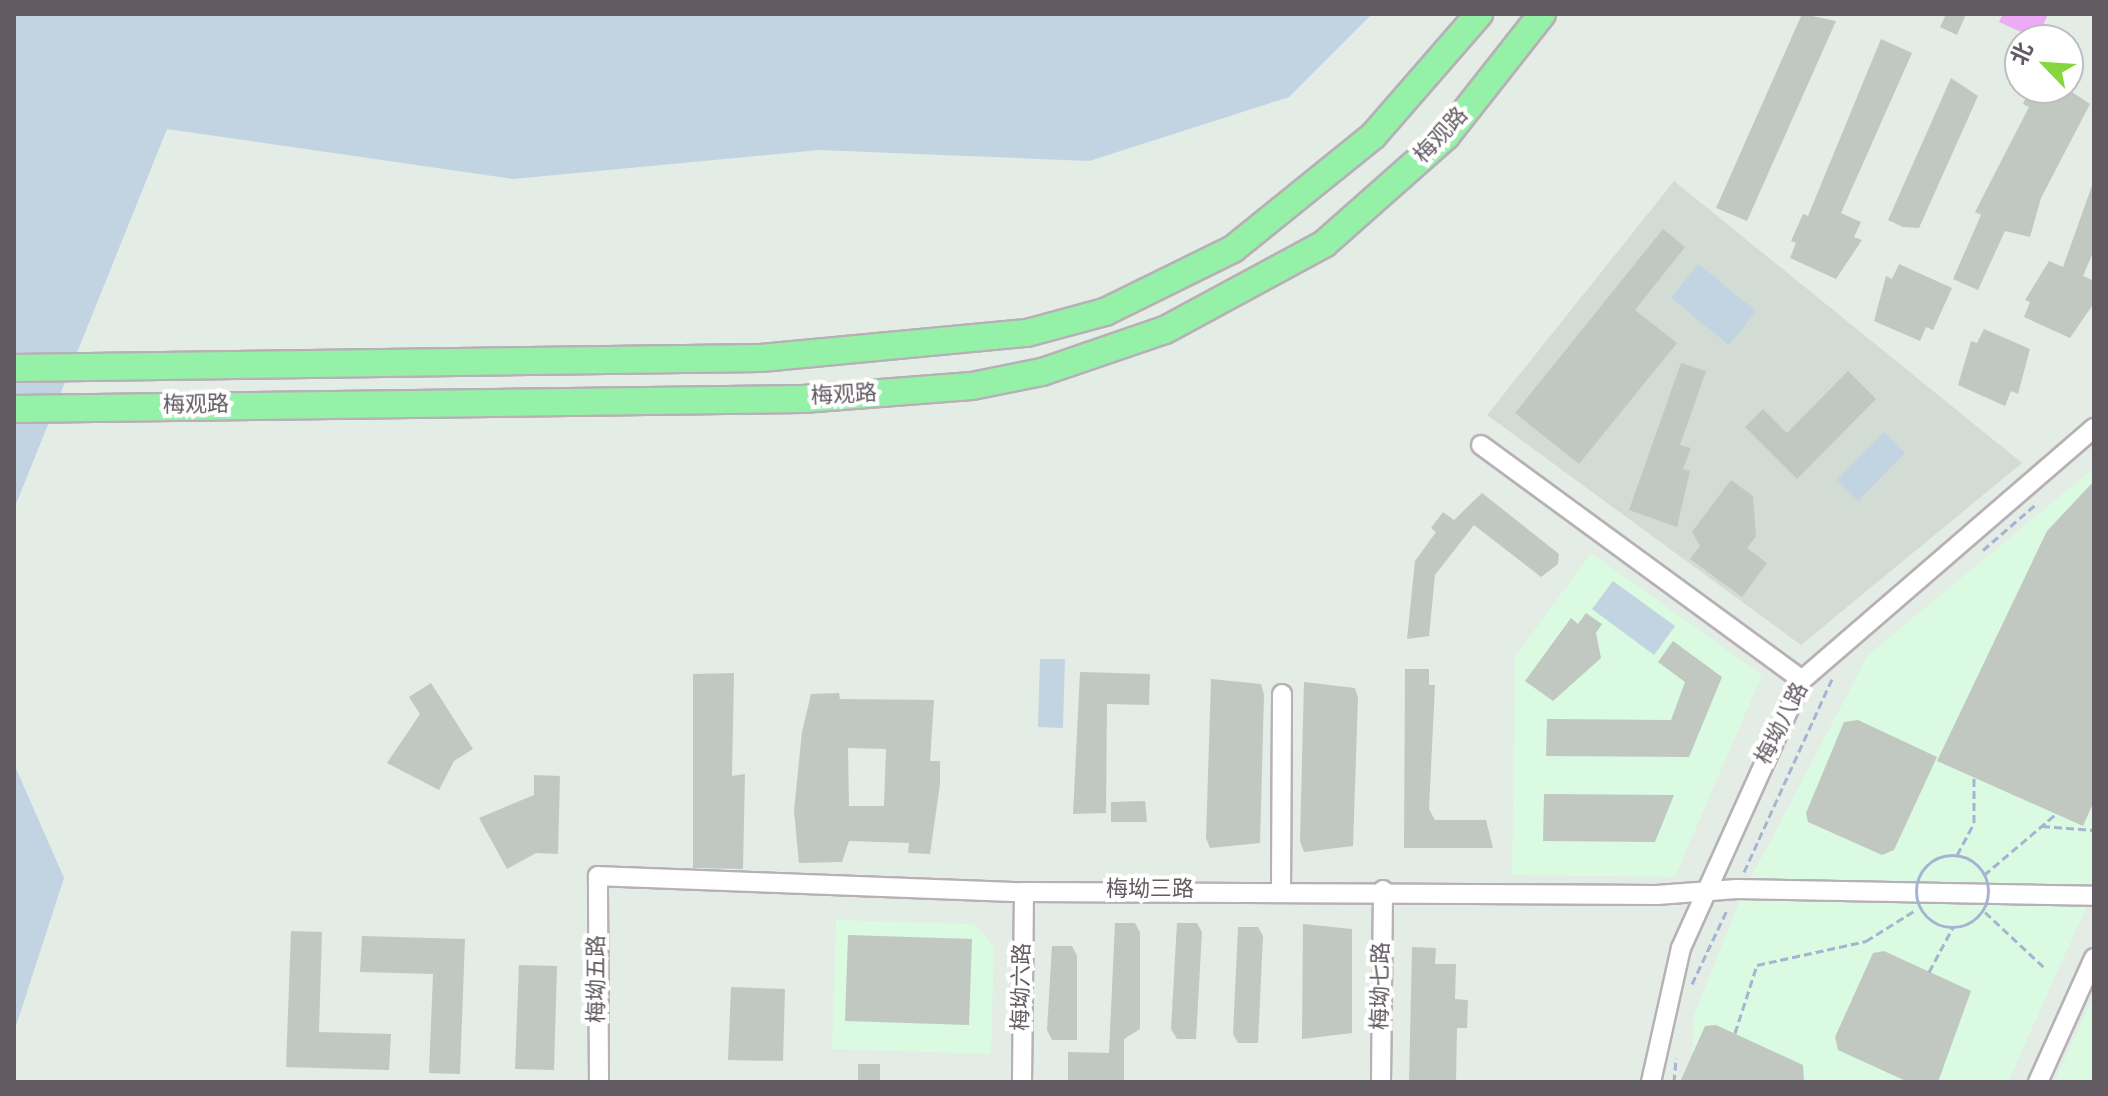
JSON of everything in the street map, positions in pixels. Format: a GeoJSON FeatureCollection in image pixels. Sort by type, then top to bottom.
{"type":"FeatureCollection","features":[{"type":"Feature","properties":{"kind":"highway","name":"梅观路"},"geometry":{"type":"LineString","coordinates":[[14,368],[761,358],[1027,333],[1105,312],[1233,249],[1373,136],[1479,14]]}},
{"type":"Feature","properties":{"kind":"highway","name":"梅观路"},"geometry":{"type":"LineString","coordinates":[[14,409],[803,399],[972,386],[1042,372],[1165,330],[1324,244],[1446,136],[1542,14]]}},
{"type":"Feature","properties":{"kind":"street","name":"梅坳八路"},"geometry":{"type":"LineString","coordinates":[[1651,1082],[1662,1007],[1703,894],[1802,680],[2094,428]]}},
{"type":"Feature","properties":{"kind":"street"},"geometry":{"type":"LineString","coordinates":[[1481,445],[1802,680]]}},
{"type":"Feature","properties":{"kind":"street"},"geometry":{"type":"LineString","coordinates":[[1281,891],[1282,694]]}},
{"type":"Feature","properties":{"kind":"street","name":"梅坳三路"},"geometry":{"type":"LineString","coordinates":[[598,876],[1024,892],[1383,890],[1703,894],[1737,889],[2094,896]]}},
{"type":"Feature","properties":{"kind":"street","name":"梅坳五路"},"geometry":{"type":"LineString","coordinates":[[598,876],[599,1082]]}},
{"type":"Feature","properties":{"kind":"street","name":"梅坳七路"},"geometry":{"type":"LineString","coordinates":[[1381,1082],[1383,890]]}},
{"type":"Feature","properties":{"kind":"street","name":"梅坳六路"},"geometry":{"type":"LineString","coordinates":[[1022,1082],[1024,892]]}},
{"type":"Feature","properties":{"kind":"street"},"geometry":{"type":"LineString","coordinates":[[2038,1082],[2094,958]]}},
{"type":"Feature","properties":{"kind":"path"},"geometry":{"type":"LineString","coordinates":[[1975,556],[2045,495]]}},
{"type":"Feature","properties":{"kind":"path"},"geometry":{"type":"LineString","coordinates":[[1745,872],[1813,709],[1841,666]]}},
{"type":"Feature","properties":{"kind":"path"},"geometry":{"type":"LineString","coordinates":[[1953,927],[1931,920],[1920,907],[1916,889],[1925,867],[1957,855],[1974,823],[1974,778]]}},
{"type":"Feature","properties":{"kind":"path"},"geometry":{"type":"LineString","coordinates":[[2046,969],[1983,909],[1984,875],[2056,814]]}},
{"type":"Feature","properties":{"kind":"path"},"geometry":{"type":"LineString","coordinates":[[2042,826],[2094,830]]}},
{"type":"Feature","properties":{"kind":"path"},"geometry":{"type":"LineString","coordinates":[[1957,855],[1984,875]]}},
{"type":"Feature","properties":{"kind":"path"},"geometry":{"type":"LineString","coordinates":[[1691,988],[1728,907]]}},
{"type":"Feature","properties":{"kind":"path"},"geometry":{"type":"LineString","coordinates":[[1735,1033],[1757,965],[1866,941],[1920,907]]}},
{"type":"Feature","properties":{"kind":"path"},"geometry":{"type":"LineString","coordinates":[[1929,972],[1953,927],[1983,909]]}},
{"type":"Feature","properties":{"kind":"path"},"geometry":{"type":"LineString","coordinates":[[1674,1082],[1677,1048]]}},
{"type":"Feature","properties":{"kind":"shaded area"},"geometry":{"type":"Polygon","coordinates":[[[14,14],[1372,14],[1289,97],[1089,161],[819,150],[513,179],[167,129],[14,509],[14,14]]]}},
{"type":"Feature","properties":{"kind":"shaded area"},"geometry":{"type":"Polygon","coordinates":[[[2003,14],[2048,14],[2044,24],[1999,22],[2003,14]]]}},
{"type":"Feature","properties":{"kind":"shaded area"},"geometry":{"type":"Polygon","coordinates":[[[1674,181],[2022,463],[1801,645],[1487,415],[1674,181]]]}},
{"type":"Feature","properties":{"kind":"shaded area"},"geometry":{"type":"Polygon","coordinates":[[[1698,264],[1756,311],[1729,345],[1671,298],[1698,264]]]}},
{"type":"Feature","properties":{"kind":"shaded area"},"geometry":{"type":"Polygon","coordinates":[[[1884,432],[1905,453],[1858,501],[1837,480],[1884,432]]]}},
{"type":"Feature","properties":{"kind":"shaded area"},"geometry":{"type":"Polygon","coordinates":[[[2094,468],[2094,890],[2008,1082],[1691,1082],[1694,1015],[1742,895],[1868,655],[2094,468]]]}},
{"type":"Feature","properties":{"kind":"shaded area"},"geometry":{"type":"Polygon","coordinates":[[[1591,553],[1762,675],[1675,877],[1512,875],[1515,657],[1591,553]]]}},
{"type":"Feature","properties":{"kind":"shaded area"},"geometry":{"type":"Polygon","coordinates":[[[1613,581],[1675,626],[1654,655],[1592,609],[1613,581]]]}},
{"type":"Feature","properties":{"kind":"shaded area"},"geometry":{"type":"Polygon","coordinates":[[[1040,659],[1065,659],[1063,728],[1038,727],[1040,659]]]}},
{"type":"Feature","properties":{"kind":"shaded area"},"geometry":{"type":"Polygon","coordinates":[[[14,764],[64,878],[14,1032],[14,764]]]}},
{"type":"Feature","properties":{"kind":"shaded area"},"geometry":{"type":"Polygon","coordinates":[[[836,920],[974,924],[994,946],[991,1054],[832,1049],[836,920]]]}},
{"type":"Feature","properties":{"kind":"shaded area"},"geometry":{"type":"Polygon","coordinates":[[[2094,996],[2094,1082],[2054,1082],[2094,996]]]}},
{"type":"Feature","properties":{"kind":"building"},"geometry":{"type":"Polygon","coordinates":[[[1802,14],[1836,21],[1747,221],[1716,208],[1802,14]]]}},
{"type":"Feature","properties":{"kind":"building"},"geometry":{"type":"Polygon","coordinates":[[[1946,14],[1966,14],[1957,35],[1940,27],[1946,14]]]}},
{"type":"Feature","properties":{"kind":"building"},"geometry":{"type":"Polygon","coordinates":[[[1881,39],[1912,53],[1841,213],[1861,222],[1854,237],[1862,240],[1836,279],[1790,258],[1796,243],[1791,241],[1803,214],[1808,216],[1881,39]]]}},
{"type":"Feature","properties":{"kind":"building"},"geometry":{"type":"Polygon","coordinates":[[[1951,78],[1978,96],[1919,228],[1903,227],[1888,220],[1951,78]]]}},
{"type":"Feature","properties":{"kind":"building"},"geometry":{"type":"Polygon","coordinates":[[[2084,100],[2090,104],[2041,198],[2030,237],[2005,231],[1978,290],[1953,279],[1981,215],[1975,212],[2029,107],[2023,104],[2084,104],[2084,100]]]}},
{"type":"Feature","properties":{"kind":"building"},"geometry":{"type":"Polygon","coordinates":[[[2094,180],[2094,250],[2083,276],[2094,281],[2094,303],[2070,338],[2024,317],[2030,302],[2025,300],[2049,261],[2063,267],[2094,180]]]}},
{"type":"Feature","properties":{"kind":"building"},"geometry":{"type":"Polygon","coordinates":[[[1663,229],[1685,247],[1635,310],[1677,343],[1579,464],[1515,413],[1663,229]]]}},
{"type":"Feature","properties":{"kind":"building"},"geometry":{"type":"Polygon","coordinates":[[[1899,264],[1952,288],[1933,330],[1926,327],[1920,341],[1874,321],[1886,276],[1892,279],[1899,264]]]}},
{"type":"Feature","properties":{"kind":"building"},"geometry":{"type":"Polygon","coordinates":[[[1984,329],[2030,349],[2018,394],[2011,391],[2005,406],[1958,385],[1971,341],[1977,343],[1984,329]]]}},
{"type":"Feature","properties":{"kind":"building"},"geometry":{"type":"Polygon","coordinates":[[[1681,363],[1706,371],[1680,445],[1691,448],[1683,469],[1690,471],[1677,527],[1629,510],[1681,363]]]}},
{"type":"Feature","properties":{"kind":"building"},"geometry":{"type":"Polygon","coordinates":[[[1848,371],[1876,399],[1797,479],[1745,427],[1763,409],[1787,433],[1848,371]]]}},
{"type":"Feature","properties":{"kind":"building"},"geometry":{"type":"Polygon","coordinates":[[[1731,480],[1753,496],[1756,536],[1747,548],[1767,563],[1742,597],[1690,559],[1700,546],[1692,532],[1731,480]]]}},
{"type":"Feature","properties":{"kind":"building"},"geometry":{"type":"Polygon","coordinates":[[[2094,481],[2094,801],[2083,826],[1937,761],[2047,531],[2094,481]]]}},
{"type":"Feature","properties":{"kind":"building"},"geometry":{"type":"Polygon","coordinates":[[[1482,493],[1559,554],[1558,564],[1541,577],[1474,525],[1435,575],[1429,636],[1407,639],[1415,561],[1436,532],[1431,528],[1443,512],[1454,520],[1482,493]]]}},
{"type":"Feature","properties":{"kind":"building"},"geometry":{"type":"Polygon","coordinates":[[[1586,613],[1602,624],[1596,633],[1601,658],[1553,701],[1525,681],[1571,618],[1578,624],[1586,613]]]}},
{"type":"Feature","properties":{"kind":"building"},"geometry":{"type":"Polygon","coordinates":[[[1673,641],[1722,677],[1689,757],[1546,756],[1547,719],[1671,720],[1685,682],[1658,662],[1673,641]]]}},
{"type":"Feature","properties":{"kind":"building"},"geometry":{"type":"Polygon","coordinates":[[[1405,669],[1429,669],[1429,685],[1435,685],[1429,809],[1435,820],[1486,820],[1493,848],[1404,848],[1405,669]]]}},
{"type":"Feature","properties":{"kind":"building"},"geometry":{"type":"Polygon","coordinates":[[[1080,672],[1150,674],[1149,705],[1107,704],[1106,813],[1073,814],[1080,672]]]}},
{"type":"Feature","properties":{"kind":"building"},"geometry":{"type":"Polygon","coordinates":[[[734,673],[732,776],[745,774],[743,869],[693,868],[693,674],[734,673]]]}},
{"type":"Feature","properties":{"kind":"building"},"geometry":{"type":"Polygon","coordinates":[[[1211,679],[1261,684],[1264,695],[1260,843],[1210,848],[1206,838],[1211,679]]]}},
{"type":"Feature","properties":{"kind":"building"},"geometry":{"type":"Polygon","coordinates":[[[1304,682],[1355,688],[1358,698],[1353,846],[1304,852],[1300,841],[1304,682]]]}},
{"type":"Feature","properties":{"kind":"building"},"geometry":{"type":"Polygon","coordinates":[[[431,683],[473,749],[454,761],[439,790],[387,763],[420,714],[409,697],[431,683]]]}},
{"type":"Feature","properties":{"kind":"building"},"geometry":{"type":"Polygon","coordinates":[[[839,693],[840,699],[934,700],[930,761],[940,761],[940,784],[930,854],[908,853],[909,843],[849,841],[842,862],[799,863],[794,811],[802,732],[811,694],[839,693]],[[848,748],[849,806],[884,806],[886,749],[848,748]]]}},
{"type":"Feature","properties":{"kind":"building"},"geometry":{"type":"Polygon","coordinates":[[[1858,720],[1937,757],[1894,850],[1882,855],[1808,822],[1806,813],[1844,722],[1858,720]]]}},
{"type":"Feature","properties":{"kind":"building"},"geometry":{"type":"Polygon","coordinates":[[[534,775],[560,776],[558,854],[536,853],[507,869],[479,818],[534,795],[534,775]]]}},
{"type":"Feature","properties":{"kind":"building"},"geometry":{"type":"Polygon","coordinates":[[[1544,794],[1674,795],[1655,842],[1543,841],[1544,794]]]}},
{"type":"Feature","properties":{"kind":"building"},"geometry":{"type":"Polygon","coordinates":[[[1145,801],[1147,822],[1111,822],[1111,802],[1145,801]]]}},
{"type":"Feature","properties":{"kind":"building"},"geometry":{"type":"Polygon","coordinates":[[[1115,923],[1135,923],[1140,932],[1140,1029],[1124,1039],[1124,1082],[1068,1082],[1068,1052],[1109,1053],[1115,923]]]}},
{"type":"Feature","properties":{"kind":"building"},"geometry":{"type":"Polygon","coordinates":[[[1177,923],[1197,923],[1202,932],[1196,1039],[1177,1039],[1171,1029],[1177,923]]]}},
{"type":"Feature","properties":{"kind":"building"},"geometry":{"type":"Polygon","coordinates":[[[1303,924],[1352,929],[1352,1033],[1302,1039],[1303,924]]]}},
{"type":"Feature","properties":{"kind":"building"},"geometry":{"type":"Polygon","coordinates":[[[1238,927],[1258,927],[1263,936],[1258,1043],[1238,1043],[1233,1034],[1238,927]]]}},
{"type":"Feature","properties":{"kind":"building"},"geometry":{"type":"Polygon","coordinates":[[[291,931],[322,932],[319,1032],[391,1034],[389,1070],[286,1067],[291,931]]]}},
{"type":"Feature","properties":{"kind":"building"},"geometry":{"type":"Polygon","coordinates":[[[848,935],[972,939],[969,1025],[845,1021],[848,935]]]}},
{"type":"Feature","properties":{"kind":"building"},"geometry":{"type":"Polygon","coordinates":[[[362,936],[465,939],[460,1074],[429,1073],[433,974],[360,972],[362,936]]]}},
{"type":"Feature","properties":{"kind":"building"},"geometry":{"type":"Polygon","coordinates":[[[1052,946],[1072,946],[1077,956],[1077,1040],[1052,1040],[1047,1030],[1052,946]]]}},
{"type":"Feature","properties":{"kind":"building"},"geometry":{"type":"Polygon","coordinates":[[[1412,947],[1436,948],[1435,964],[1456,964],[1455,999],[1468,1000],[1467,1028],[1457,1028],[1456,1082],[1409,1082],[1412,947]]]}},
{"type":"Feature","properties":{"kind":"building"},"geometry":{"type":"Polygon","coordinates":[[[1884,951],[1971,991],[1938,1082],[1908,1082],[1838,1050],[1835,1037],[1873,953],[1884,951]]]}},
{"type":"Feature","properties":{"kind":"building"},"geometry":{"type":"Polygon","coordinates":[[[519,965],[557,966],[554,1070],[515,1069],[519,965]]]}},
{"type":"Feature","properties":{"kind":"building"},"geometry":{"type":"Polygon","coordinates":[[[731,987],[785,989],[783,1061],[728,1060],[731,987]]]}},
{"type":"Feature","properties":{"kind":"building"},"geometry":{"type":"Polygon","coordinates":[[[1716,1025],[1803,1065],[1804,1082],[1680,1082],[1705,1026],[1716,1025]]]}},
{"type":"Feature","properties":{"kind":"building"},"geometry":{"type":"Polygon","coordinates":[[[858,1064],[880,1064],[880,1082],[858,1082],[858,1064]]]}}]}
